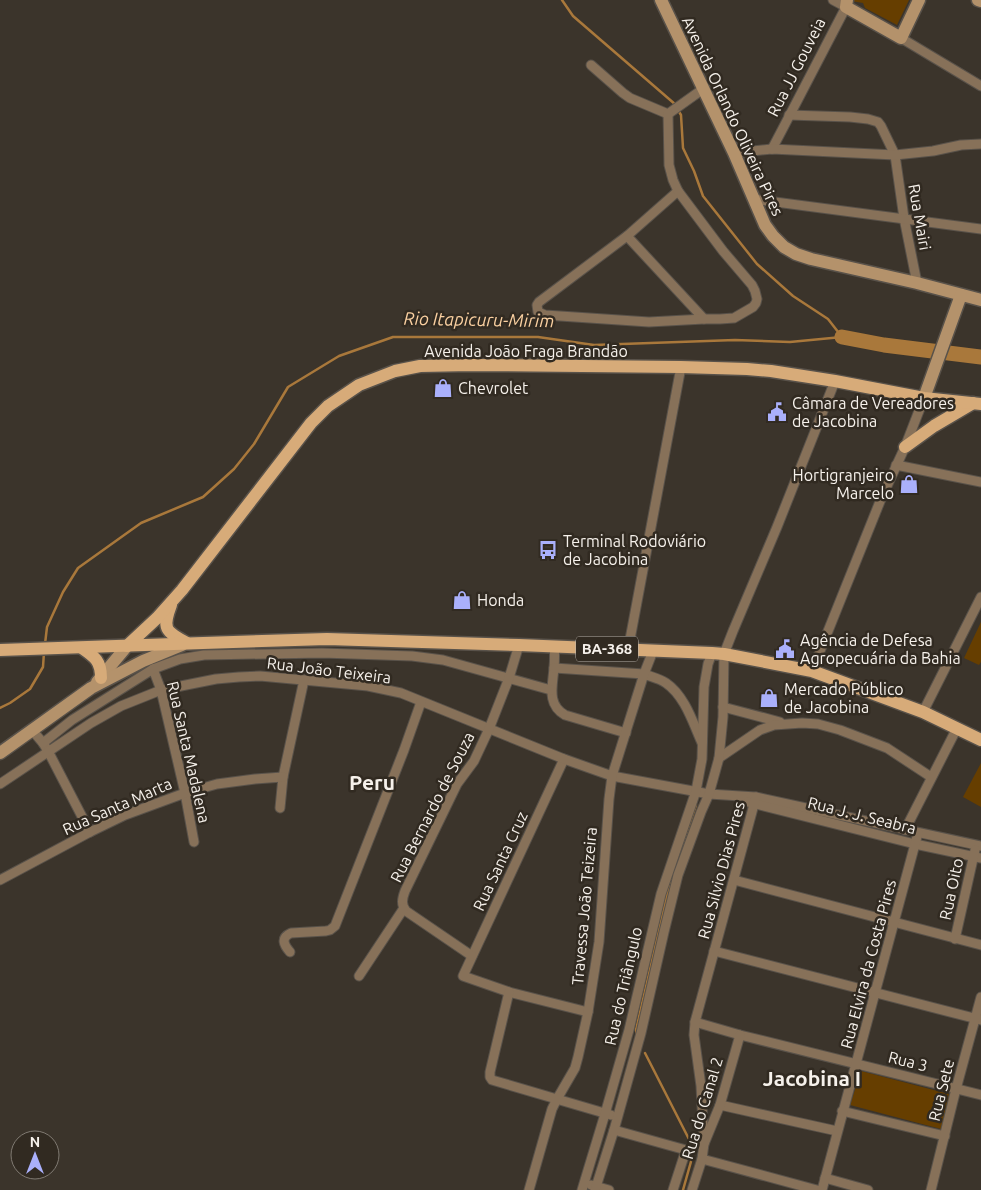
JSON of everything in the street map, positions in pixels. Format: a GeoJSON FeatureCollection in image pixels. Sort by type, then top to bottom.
{"type":"FeatureCollection","features":[{"type":"Feature","properties":{"kind":"main road","name":"Avenida Orlando Oliveira Pires"},"geometry":{"type":"LineString","coordinates":[[661,0],[734,153],[765,225],[784,247],[796,254],[820,261],[917,283],[959,301],[981,300]]}},
{"type":"Feature","properties":{"kind":"main road"},"geometry":{"type":"LineString","coordinates":[[846,4],[901,38],[919,0]]}},
{"type":"Feature","properties":{"kind":"main road"},"geometry":{"type":"LineString","coordinates":[[926,392],[959,301]]}},
{"type":"Feature","properties":{"kind":"main road","name":"Avenida João Fraga Brandão"},"geometry":{"type":"LineString","coordinates":[[127,646],[157,618],[182,590],[311,423],[328,406],[359,385],[395,371],[420,366],[471,365],[681,367],[771,371],[926,392],[977,404]]}},
{"type":"Feature","properties":{"kind":"main road"},"geometry":{"type":"LineString","coordinates":[[905,448],[934,426],[977,404]]}},
{"type":"Feature","properties":{"kind":"main road"},"geometry":{"type":"LineString","coordinates":[[171,602],[166,627],[172,636],[187,643]]}},
{"type":"Feature","properties":{"kind":"main road","name":"BA-368"},"geometry":{"type":"LineString","coordinates":[[187,643],[203,649],[322,639],[718,653],[812,671],[923,712],[981,740]]}},
{"type":"Feature","properties":{"kind":"main road"},"geometry":{"type":"LineString","coordinates":[[2,650],[187,643]]}},
{"type":"Feature","properties":{"kind":"main road"},"geometry":{"type":"LineString","coordinates":[[0,753],[92,688],[143,661],[187,643]]}},
{"type":"Feature","properties":{"kind":"main road"},"geometry":{"type":"LineString","coordinates":[[92,688],[127,646]]}},
{"type":"Feature","properties":{"kind":"main road"},"geometry":{"type":"LineString","coordinates":[[82,648],[96,658],[101,671],[101,678]]}},
{"type":"Feature","properties":{"kind":"street"},"geometry":{"type":"LineString","coordinates":[[833,0],[846,4]]}},
{"type":"Feature","properties":{"kind":"street","name":"Rua JJ Gouveia"},"geometry":{"type":"LineString","coordinates":[[772,149],[846,4]]}},
{"type":"Feature","properties":{"kind":"street"},"geometry":{"type":"LineString","coordinates":[[901,38],[981,86]]}},
{"type":"Feature","properties":{"kind":"street"},"geometry":{"type":"LineString","coordinates":[[591,66],[630,98],[674,110]]}},
{"type":"Feature","properties":{"kind":"street"},"geometry":{"type":"LineString","coordinates":[[678,191],[627,236],[539,302],[538,312],[545,315],[649,322],[734,318],[753,307],[756,303],[757,295],[752,285],[723,251],[678,191],[669,164],[674,110],[703,89]]}},
{"type":"Feature","properties":{"kind":"street"},"geometry":{"type":"LineString","coordinates":[[790,115],[850,117],[874,120],[881,126],[896,155]]}},
{"type":"Feature","properties":{"kind":"street"},"geometry":{"type":"LineString","coordinates":[[734,153],[772,149],[896,155],[933,151],[961,145],[981,144]]}},
{"type":"Feature","properties":{"kind":"street","name":"Rua Mairi"},"geometry":{"type":"LineString","coordinates":[[896,155],[904,218],[917,283]]}},
{"type":"Feature","properties":{"kind":"street"},"geometry":{"type":"LineString","coordinates":[[753,199],[981,229]]}},
{"type":"Feature","properties":{"kind":"street"},"geometry":{"type":"LineString","coordinates":[[627,236],[704,319]]}},
{"type":"Feature","properties":{"kind":"street"},"geometry":{"type":"LineString","coordinates":[[628,650],[681,367]]}},
{"type":"Feature","properties":{"kind":"street"},"geometry":{"type":"LineString","coordinates":[[718,653],[732,631],[777,527],[835,381]]}},
{"type":"Feature","properties":{"kind":"street"},"geometry":{"type":"LineString","coordinates":[[812,671],[880,499],[905,448],[926,392]]}},
{"type":"Feature","properties":{"kind":"street"},"geometry":{"type":"LineString","coordinates":[[896,465],[981,482]]}},
{"type":"Feature","properties":{"kind":"street"},"geometry":{"type":"LineString","coordinates":[[923,712],[981,597]]}},
{"type":"Feature","properties":{"kind":"street"},"geometry":{"type":"LineString","coordinates":[[322,639],[322,653]]}},
{"type":"Feature","properties":{"kind":"street"},"geometry":{"type":"LineString","coordinates":[[423,657],[425,642]]}},
{"type":"Feature","properties":{"kind":"street","name":"Rua Bernardo de Souza"},"geometry":{"type":"LineString","coordinates":[[359,976],[403,904],[405,891],[457,784],[474,761],[509,678],[519,645]]}},
{"type":"Feature","properties":{"kind":"street"},"geometry":{"type":"LineString","coordinates":[[555,646],[551,690],[557,709],[565,716],[626,733]]}},
{"type":"Feature","properties":{"kind":"street"},"geometry":{"type":"LineString","coordinates":[[0,784],[46,747],[72,720],[153,669],[180,660],[203,649],[423,657],[443,660],[551,690]]}},
{"type":"Feature","properties":{"kind":"street","name":"Travessa João Teizeira"},"geometry":{"type":"LineString","coordinates":[[529,1190],[557,1098],[575,1068],[578,1057],[588,1012],[599,942],[612,776],[653,650]]}},
{"type":"Feature","properties":{"kind":"street","name":"Rua do Triângulo"},"geometry":{"type":"LineString","coordinates":[[595,1188],[618,1118],[641,1033],[678,875],[709,794],[718,758],[723,707],[718,653]]}},
{"type":"Feature","properties":{"kind":"street","name":"Rua do Triângulo"},"geometry":{"type":"LineString","coordinates":[[583,1187],[629,1030],[661,894],[696,791],[702,759],[704,687],[708,664],[718,653]]}},
{"type":"Feature","properties":{"kind":"street"},"geometry":{"type":"LineString","coordinates":[[554,668],[644,674],[665,682],[681,699],[703,745]]}},
{"type":"Feature","properties":{"kind":"street","name":"Rua Santa Madalena"},"geometry":{"type":"LineString","coordinates":[[153,669],[161,690],[185,792],[194,842]]}},
{"type":"Feature","properties":{"kind":"street","name":"Rua João Teixeira"},"geometry":{"type":"LineString","coordinates":[[46,747],[106,714],[161,690],[216,679],[260,676],[368,686],[385,690],[400,694],[612,776],[696,791]]}},
{"type":"Feature","properties":{"kind":"street"},"geometry":{"type":"LineString","coordinates":[[280,808],[283,777],[304,680]]}},
{"type":"Feature","properties":{"kind":"street"},"geometry":{"type":"LineString","coordinates":[[290,952],[285,947],[284,941],[288,934],[326,931],[335,926],[421,702]]}},
{"type":"Feature","properties":{"kind":"street"},"geometry":{"type":"LineString","coordinates":[[723,707],[785,724]]}},
{"type":"Feature","properties":{"kind":"street"},"geometry":{"type":"LineString","coordinates":[[718,758],[760,730],[774,725],[802,722],[840,730],[887,748],[931,777]]}},
{"type":"Feature","properties":{"kind":"street"},"geometry":{"type":"LineString","coordinates":[[905,830],[957,728]]}},
{"type":"Feature","properties":{"kind":"street"},"geometry":{"type":"LineString","coordinates":[[32,730],[46,747],[90,832]]}},
{"type":"Feature","properties":{"kind":"street","name":"Rua Santa Cruz"},"geometry":{"type":"LineString","coordinates":[[510,992],[463,976],[564,759]]}},
{"type":"Feature","properties":{"kind":"street","name":"Rua Santa Marta"},"geometry":{"type":"LineString","coordinates":[[0,880],[125,815],[185,792],[217,784],[283,777]]}},
{"type":"Feature","properties":{"kind":"street","name":"Rua J. J. Seabra"},"geometry":{"type":"LineString","coordinates":[[696,791],[737,796],[806,812],[905,830],[978,846]]}},
{"type":"Feature","properties":{"kind":"street","name":"Rua Silvio Dias Pires"},"geometry":{"type":"LineString","coordinates":[[704,1144],[701,1086],[694,1035],[695,1022],[755,800]]}},
{"type":"Feature","properties":{"kind":"street","name":"Rua J. J. Seabra"},"geometry":{"type":"LineString","coordinates":[[806,812],[915,844],[977,857]]}},
{"type":"Feature","properties":{"kind":"street","name":"Rua Elvira da Costa Pires"},"geometry":{"type":"LineString","coordinates":[[822,1190],[918,833]]}},
{"type":"Feature","properties":{"kind":"street","name":"Rua Oito"},"geometry":{"type":"LineString","coordinates":[[955,939],[977,857],[978,846]]}},
{"type":"Feature","properties":{"kind":"street"},"geometry":{"type":"LineString","coordinates":[[734,880],[981,946]]}},
{"type":"Feature","properties":{"kind":"street"},"geometry":{"type":"LineString","coordinates":[[403,904],[406,911],[472,956]]}},
{"type":"Feature","properties":{"kind":"street"},"geometry":{"type":"LineString","coordinates":[[714,951],[978,1019]]}},
{"type":"Feature","properties":{"kind":"street"},"geometry":{"type":"LineString","coordinates":[[588,1012],[510,992],[490,1077],[492,1080],[557,1098],[618,1118]]}},
{"type":"Feature","properties":{"kind":"street","name":"Rua Sete"},"geometry":{"type":"LineString","coordinates":[[931,1190],[956,1089],[978,1019],[981,997]]}},
{"type":"Feature","properties":{"kind":"street","name":"Rua 3"},"geometry":{"type":"LineString","coordinates":[[695,1022],[740,1036],[981,1095]]}},
{"type":"Feature","properties":{"kind":"street","name":"Rua do Canal 2"},"geometry":{"type":"LineString","coordinates":[[692,1190],[702,1159],[704,1144],[720,1105],[740,1036]]}},
{"type":"Feature","properties":{"kind":"street"},"geometry":{"type":"LineString","coordinates":[[720,1105],[837,1132]]}},
{"type":"Feature","properties":{"kind":"street"},"geometry":{"type":"LineString","coordinates":[[842,1110],[945,1136]]}},
{"type":"Feature","properties":{"kind":"street","name":"Rua do Canal 2"},"geometry":{"type":"LineString","coordinates":[[614,1130],[686,1150],[673,1190]]}},
{"type":"Feature","properties":{"kind":"street"},"geometry":{"type":"LineString","coordinates":[[702,1159],[817,1190]]}},
{"type":"Feature","properties":{"kind":"street"},"geometry":{"type":"LineString","coordinates":[[825,1178],[868,1190]]}},
{"type":"Feature","properties":{"kind":"street"},"geometry":{"type":"LineString","coordinates":[[583,1187],[609,1190]]}},
{"type":"Feature","properties":{"kind":"shaded area"},"geometry":{"type":"Polygon","coordinates":[[[851,0],[909,0],[897,25],[865,8],[863,3],[851,0]]]}},
{"type":"Feature","properties":{"kind":"shaded area"},"geometry":{"type":"Polygon","coordinates":[[[981,622],[981,662],[979,665],[964,658],[981,622]]]}},
{"type":"Feature","properties":{"kind":"shaded area"},"geometry":{"type":"Polygon","coordinates":[[[981,763],[981,807],[963,797],[981,763]]]}},
{"type":"Feature","properties":{"kind":"shaded area"},"geometry":{"type":"Polygon","coordinates":[[[861,1071],[949,1094],[941,1129],[850,1105],[861,1071]]]}},
{"type":"Feature","properties":{"kind":"waterway"},"geometry":{"type":"LineString","coordinates":[[562,0],[573,16],[676,105]]}},
{"type":"Feature","properties":{"kind":"waterway"},"geometry":{"type":"LineString","coordinates":[[678,110],[681,115],[683,148],[703,196],[757,264],[793,296],[828,319],[842,337]]}},
{"type":"Feature","properties":{"kind":"waterway","name":"Rio Itapicuru-Mirim"},"geometry":{"type":"LineString","coordinates":[[45,644],[47,627],[63,592],[78,568],[141,523],[203,497],[234,469],[254,444],[288,387],[339,356],[393,337],[538,337],[594,345],[735,340],[790,342],[842,337]]}},
{"type":"Feature","properties":{"kind":"waterway","name":"Rio Itapicuru-Mirim"},"geometry":{"type":"LineString","coordinates":[[842,337],[884,345],[981,357]]}},
{"type":"Feature","properties":{"kind":"waterway","name":"Rio Itapicuru-Mirim"},"geometry":{"type":"LineString","coordinates":[[0,708],[30,689],[43,667],[44,652]]}},
{"type":"Feature","properties":{"kind":"waterway"},"geometry":{"type":"LineString","coordinates":[[637,1035],[636,1030],[670,882],[696,805]]}},
{"type":"Feature","properties":{"kind":"waterway"},"geometry":{"type":"LineString","coordinates":[[645,1053],[693,1147],[692,1158],[683,1190]]}},
{"type":"Feature","properties":{"kind":"place","name":"Chevrolet"},"geometry":{"type":"Point","coordinates":[443,388]}},
{"type":"Feature","properties":{"kind":"place","name":"Câmara de Vereadores de Jacobina"},"geometry":{"type":"Point","coordinates":[777,412]}},
{"type":"Feature","properties":{"kind":"place","name":"Hortigranjeiro Marcelo"},"geometry":{"type":"Point","coordinates":[909,484]}},
{"type":"Feature","properties":{"kind":"place","name":"Terminal Rodoviário de Jacobina"},"geometry":{"type":"Point","coordinates":[548,550]}},
{"type":"Feature","properties":{"kind":"place","name":"Honda"},"geometry":{"type":"Point","coordinates":[462,600]}},
{"type":"Feature","properties":{"kind":"place","name":"Agência de Defesa Agropecuária da Bahia"},"geometry":{"type":"Point","coordinates":[785,649]}},
{"type":"Feature","properties":{"kind":"place","name":"Mercado Público de Jacobina"},"geometry":{"type":"Point","coordinates":[769,698]}},
{"type":"Feature","properties":{"kind":"district","name":"Peru"},"geometry":{"type":"Point","coordinates":[372,783]}},
{"type":"Feature","properties":{"kind":"district","name":"Jacobina I"},"geometry":{"type":"Point","coordinates":[812,1079]}}]}
